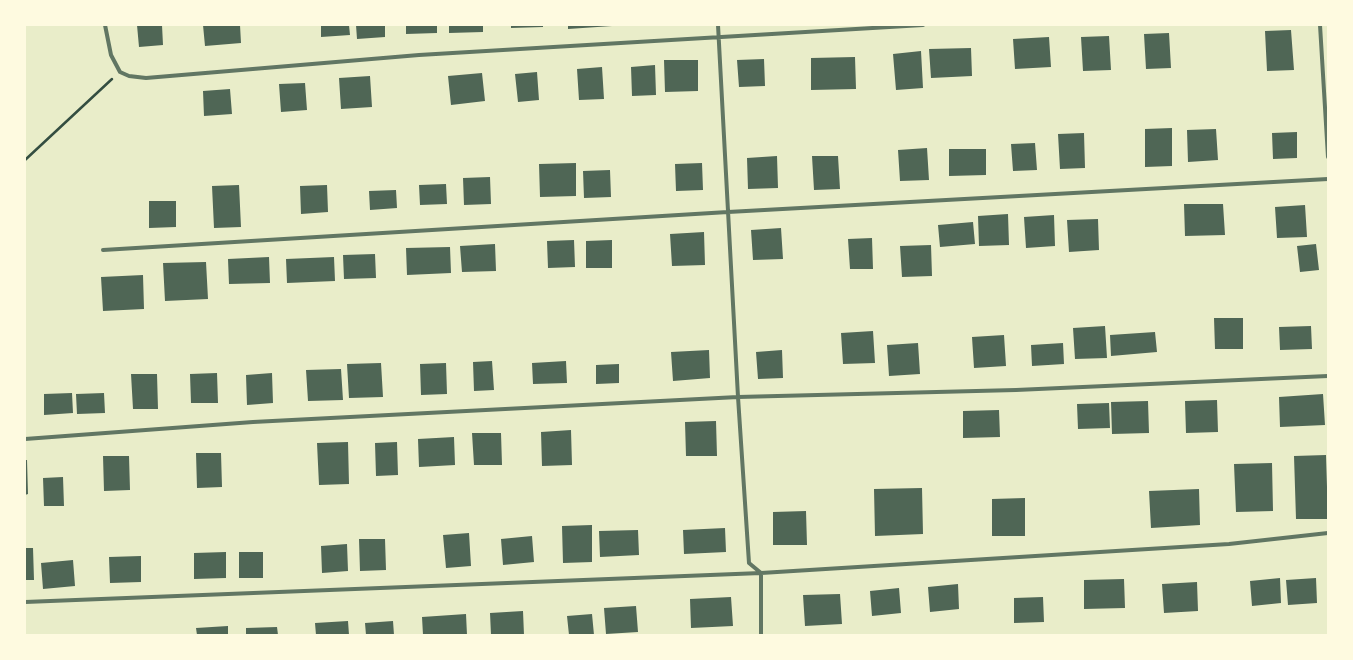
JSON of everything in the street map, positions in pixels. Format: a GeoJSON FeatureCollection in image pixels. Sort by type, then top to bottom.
{"type":"FeatureCollection","features":[{"type":"Feature","properties":{"kind":"street"},"geometry":{"type":"LineString","coordinates":[[105,25],[111,55],[120,72],[129,76],[146,78],[419,55],[923,25]]}},
{"type":"Feature","properties":{"kind":"street"},"geometry":{"type":"LineString","coordinates":[[718,25],[738,397],[749,562],[761,573],[761,635]]}},
{"type":"Feature","properties":{"kind":"street"},"geometry":{"type":"LineString","coordinates":[[1320,25],[1328,157]]}},
{"type":"Feature","properties":{"kind":"street"},"geometry":{"type":"LineString","coordinates":[[103,250],[728,212],[1328,179]]}},
{"type":"Feature","properties":{"kind":"street"},"geometry":{"type":"LineString","coordinates":[[25,439],[253,422],[738,397],[1016,390],[1328,376]]}},
{"type":"Feature","properties":{"kind":"street"},"geometry":{"type":"LineString","coordinates":[[25,602],[761,573],[1229,544],[1328,533]]}},
{"type":"Feature","properties":{"kind":"path"},"geometry":{"type":"LineString","coordinates":[[25,160],[120,72]]}},
{"type":"Feature","properties":{"kind":"building"},"geometry":{"type":"Polygon","coordinates":[[[137,25],[162,25],[163,45],[139,47],[137,25]]]}},
{"type":"Feature","properties":{"kind":"building"},"geometry":{"type":"Polygon","coordinates":[[[203,25],[240,25],[241,43],[205,46],[203,25]]]}},
{"type":"Feature","properties":{"kind":"building"},"geometry":{"type":"Polygon","coordinates":[[[321,25],[349,25],[350,35],[321,37],[321,25]]]}},
{"type":"Feature","properties":{"kind":"building"},"geometry":{"type":"Polygon","coordinates":[[[356,25],[385,25],[385,37],[357,39],[356,25]]]}},
{"type":"Feature","properties":{"kind":"building"},"geometry":{"type":"Polygon","coordinates":[[[406,25],[437,25],[437,33],[406,34],[406,25]]]}},
{"type":"Feature","properties":{"kind":"building"},"geometry":{"type":"Polygon","coordinates":[[[449,25],[483,25],[483,32],[449,33],[449,25]]]}},
{"type":"Feature","properties":{"kind":"building"},"geometry":{"type":"Polygon","coordinates":[[[511,25],[543,25],[543,27],[511,28],[511,25]]]}},
{"type":"Feature","properties":{"kind":"building"},"geometry":{"type":"Polygon","coordinates":[[[568,25],[612,25],[612,26],[568,29],[568,25]]]}},
{"type":"Feature","properties":{"kind":"building"},"geometry":{"type":"Polygon","coordinates":[[[1291,30],[1294,70],[1267,71],[1265,31],[1291,30]]]}},
{"type":"Feature","properties":{"kind":"building"},"geometry":{"type":"Polygon","coordinates":[[[1169,33],[1171,68],[1146,69],[1144,34],[1169,33]]]}},
{"type":"Feature","properties":{"kind":"building"},"geometry":{"type":"Polygon","coordinates":[[[1109,36],[1111,70],[1083,71],[1081,37],[1109,36]]]}},
{"type":"Feature","properties":{"kind":"building"},"geometry":{"type":"Polygon","coordinates":[[[1049,37],[1051,67],[1015,69],[1013,39],[1049,37]]]}},
{"type":"Feature","properties":{"kind":"building"},"geometry":{"type":"Polygon","coordinates":[[[971,48],[972,76],[931,78],[929,49],[971,48]]]}},
{"type":"Feature","properties":{"kind":"building"},"geometry":{"type":"Polygon","coordinates":[[[921,51],[923,88],[896,90],[893,54],[921,51]]]}},
{"type":"Feature","properties":{"kind":"building"},"geometry":{"type":"Polygon","coordinates":[[[855,57],[856,89],[811,90],[811,58],[855,57]]]}},
{"type":"Feature","properties":{"kind":"building"},"geometry":{"type":"Polygon","coordinates":[[[764,59],[765,86],[739,87],[737,60],[764,59]]]}},
{"type":"Feature","properties":{"kind":"building"},"geometry":{"type":"Polygon","coordinates":[[[664,60],[698,60],[698,91],[665,92],[664,60]]]}},
{"type":"Feature","properties":{"kind":"building"},"geometry":{"type":"Polygon","coordinates":[[[655,65],[656,95],[632,96],[631,67],[655,65]]]}},
{"type":"Feature","properties":{"kind":"building"},"geometry":{"type":"Polygon","coordinates":[[[602,67],[604,99],[579,100],[577,69],[602,67]]]}},
{"type":"Feature","properties":{"kind":"building"},"geometry":{"type":"Polygon","coordinates":[[[537,72],[539,100],[518,102],[515,74],[537,72]]]}},
{"type":"Feature","properties":{"kind":"building"},"geometry":{"type":"Polygon","coordinates":[[[482,73],[485,101],[451,105],[448,76],[482,73]]]}},
{"type":"Feature","properties":{"kind":"building"},"geometry":{"type":"Polygon","coordinates":[[[370,76],[372,107],[341,109],[339,78],[370,76]]]}},
{"type":"Feature","properties":{"kind":"building"},"geometry":{"type":"Polygon","coordinates":[[[305,83],[307,110],[281,112],[279,84],[305,83]]]}},
{"type":"Feature","properties":{"kind":"building"},"geometry":{"type":"Polygon","coordinates":[[[230,89],[232,114],[204,116],[203,91],[230,89]]]}},
{"type":"Feature","properties":{"kind":"building"},"geometry":{"type":"Polygon","coordinates":[[[1172,128],[1172,166],[1145,167],[1145,129],[1172,128]]]}},
{"type":"Feature","properties":{"kind":"building"},"geometry":{"type":"Polygon","coordinates":[[[1216,129],[1218,160],[1188,162],[1187,130],[1216,129]]]}},
{"type":"Feature","properties":{"kind":"building"},"geometry":{"type":"Polygon","coordinates":[[[1297,132],[1297,158],[1273,159],[1272,133],[1297,132]]]}},
{"type":"Feature","properties":{"kind":"building"},"geometry":{"type":"Polygon","coordinates":[[[1084,133],[1085,168],[1060,169],[1058,134],[1084,133]]]}},
{"type":"Feature","properties":{"kind":"building"},"geometry":{"type":"Polygon","coordinates":[[[1035,143],[1037,170],[1013,171],[1011,144],[1035,143]]]}},
{"type":"Feature","properties":{"kind":"building"},"geometry":{"type":"Polygon","coordinates":[[[927,148],[929,180],[900,181],[898,150],[927,148]]]}},
{"type":"Feature","properties":{"kind":"building"},"geometry":{"type":"Polygon","coordinates":[[[949,149],[986,149],[986,175],[949,176],[949,149]]]}},
{"type":"Feature","properties":{"kind":"building"},"geometry":{"type":"Polygon","coordinates":[[[777,156],[778,188],[748,189],[747,158],[777,156]]]}},
{"type":"Feature","properties":{"kind":"building"},"geometry":{"type":"Polygon","coordinates":[[[812,156],[838,156],[840,189],[814,190],[812,156]]]}},
{"type":"Feature","properties":{"kind":"building"},"geometry":{"type":"Polygon","coordinates":[[[576,163],[576,196],[540,197],[539,164],[576,163]]]}},
{"type":"Feature","properties":{"kind":"building"},"geometry":{"type":"Polygon","coordinates":[[[702,163],[703,190],[676,191],[675,164],[702,163]]]}},
{"type":"Feature","properties":{"kind":"building"},"geometry":{"type":"Polygon","coordinates":[[[610,170],[611,197],[584,198],[583,171],[610,170]]]}},
{"type":"Feature","properties":{"kind":"building"},"geometry":{"type":"Polygon","coordinates":[[[490,177],[491,204],[464,205],[463,178],[490,177]]]}},
{"type":"Feature","properties":{"kind":"building"},"geometry":{"type":"Polygon","coordinates":[[[446,184],[447,204],[420,205],[419,185],[446,184]]]}},
{"type":"Feature","properties":{"kind":"building"},"geometry":{"type":"Polygon","coordinates":[[[239,185],[241,227],[214,228],[212,186],[239,185]]]}},
{"type":"Feature","properties":{"kind":"building"},"geometry":{"type":"Polygon","coordinates":[[[327,185],[328,212],[301,214],[300,186],[327,185]]]}},
{"type":"Feature","properties":{"kind":"building"},"geometry":{"type":"Polygon","coordinates":[[[396,190],[397,208],[370,210],[369,191],[396,190]]]}},
{"type":"Feature","properties":{"kind":"building"},"geometry":{"type":"Polygon","coordinates":[[[149,201],[176,201],[176,227],[149,228],[149,201]]]}},
{"type":"Feature","properties":{"kind":"building"},"geometry":{"type":"Polygon","coordinates":[[[1184,204],[1223,204],[1225,235],[1185,236],[1184,204]]]}},
{"type":"Feature","properties":{"kind":"building"},"geometry":{"type":"Polygon","coordinates":[[[1305,205],[1307,237],[1277,238],[1275,207],[1305,205]]]}},
{"type":"Feature","properties":{"kind":"building"},"geometry":{"type":"Polygon","coordinates":[[[1008,214],[1009,245],[979,246],[978,216],[1008,214]]]}},
{"type":"Feature","properties":{"kind":"building"},"geometry":{"type":"Polygon","coordinates":[[[1054,215],[1055,246],[1026,248],[1024,217],[1054,215]]]}},
{"type":"Feature","properties":{"kind":"building"},"geometry":{"type":"Polygon","coordinates":[[[1098,219],[1099,250],[1069,252],[1067,220],[1098,219]]]}},
{"type":"Feature","properties":{"kind":"building"},"geometry":{"type":"Polygon","coordinates":[[[973,222],[975,244],[940,247],[938,225],[973,222]]]}},
{"type":"Feature","properties":{"kind":"building"},"geometry":{"type":"Polygon","coordinates":[[[781,228],[783,259],[753,260],[751,230],[781,228]]]}},
{"type":"Feature","properties":{"kind":"building"},"geometry":{"type":"Polygon","coordinates":[[[704,232],[705,265],[672,266],[670,234],[704,232]]]}},
{"type":"Feature","properties":{"kind":"building"},"geometry":{"type":"Polygon","coordinates":[[[872,238],[873,269],[850,269],[848,239],[872,238]]]}},
{"type":"Feature","properties":{"kind":"building"},"geometry":{"type":"Polygon","coordinates":[[[574,240],[575,267],[548,268],[547,241],[574,240]]]}},
{"type":"Feature","properties":{"kind":"building"},"geometry":{"type":"Polygon","coordinates":[[[612,240],[612,268],[586,268],[586,241],[612,240]]]}},
{"type":"Feature","properties":{"kind":"building"},"geometry":{"type":"Polygon","coordinates":[[[495,244],[496,271],[462,272],[460,246],[495,244]]]}},
{"type":"Feature","properties":{"kind":"building"},"geometry":{"type":"Polygon","coordinates":[[[1316,244],[1319,270],[1300,272],[1297,246],[1316,244]]]}},
{"type":"Feature","properties":{"kind":"building"},"geometry":{"type":"Polygon","coordinates":[[[931,245],[932,276],[902,277],[900,246],[931,245]]]}},
{"type":"Feature","properties":{"kind":"building"},"geometry":{"type":"Polygon","coordinates":[[[450,247],[451,273],[407,275],[406,248],[450,247]]]}},
{"type":"Feature","properties":{"kind":"building"},"geometry":{"type":"Polygon","coordinates":[[[375,254],[376,278],[344,279],[343,255],[375,254]]]}},
{"type":"Feature","properties":{"kind":"building"},"geometry":{"type":"Polygon","coordinates":[[[269,257],[270,283],[229,284],[228,259],[269,257]]]}},
{"type":"Feature","properties":{"kind":"building"},"geometry":{"type":"Polygon","coordinates":[[[334,257],[335,281],[287,283],[286,259],[334,257]]]}},
{"type":"Feature","properties":{"kind":"building"},"geometry":{"type":"Polygon","coordinates":[[[206,262],[208,299],[165,301],[163,263],[206,262]]]}},
{"type":"Feature","properties":{"kind":"building"},"geometry":{"type":"Polygon","coordinates":[[[143,275],[144,309],[103,311],[101,277],[143,275]]]}},
{"type":"Feature","properties":{"kind":"building"},"geometry":{"type":"Polygon","coordinates":[[[1214,318],[1243,318],[1243,349],[1215,349],[1214,318]]]}},
{"type":"Feature","properties":{"kind":"building"},"geometry":{"type":"Polygon","coordinates":[[[1105,326],[1107,358],[1075,359],[1073,328],[1105,326]]]}},
{"type":"Feature","properties":{"kind":"building"},"geometry":{"type":"Polygon","coordinates":[[[1311,326],[1312,349],[1280,350],[1279,327],[1311,326]]]}},
{"type":"Feature","properties":{"kind":"building"},"geometry":{"type":"Polygon","coordinates":[[[873,331],[875,363],[843,364],[841,333],[873,331]]]}},
{"type":"Feature","properties":{"kind":"building"},"geometry":{"type":"Polygon","coordinates":[[[1155,332],[1157,352],[1111,356],[1110,335],[1155,332]]]}},
{"type":"Feature","properties":{"kind":"building"},"geometry":{"type":"Polygon","coordinates":[[[1004,335],[1006,366],[974,368],[972,337],[1004,335]]]}},
{"type":"Feature","properties":{"kind":"building"},"geometry":{"type":"Polygon","coordinates":[[[918,343],[920,374],[889,376],[887,345],[918,343]]]}},
{"type":"Feature","properties":{"kind":"building"},"geometry":{"type":"Polygon","coordinates":[[[1063,343],[1064,364],[1032,366],[1031,345],[1063,343]]]}},
{"type":"Feature","properties":{"kind":"building"},"geometry":{"type":"Polygon","coordinates":[[[709,350],[710,378],[673,381],[671,352],[709,350]]]}},
{"type":"Feature","properties":{"kind":"building"},"geometry":{"type":"Polygon","coordinates":[[[782,350],[783,378],[758,379],[756,352],[782,350]]]}},
{"type":"Feature","properties":{"kind":"building"},"geometry":{"type":"Polygon","coordinates":[[[492,361],[494,390],[474,391],[473,362],[492,361]]]}},
{"type":"Feature","properties":{"kind":"building"},"geometry":{"type":"Polygon","coordinates":[[[566,361],[567,383],[533,384],[532,363],[566,361]]]}},
{"type":"Feature","properties":{"kind":"building"},"geometry":{"type":"Polygon","coordinates":[[[381,363],[383,397],[349,398],[347,364],[381,363]]]}},
{"type":"Feature","properties":{"kind":"building"},"geometry":{"type":"Polygon","coordinates":[[[446,363],[447,394],[421,395],[420,364],[446,363]]]}},
{"type":"Feature","properties":{"kind":"building"},"geometry":{"type":"Polygon","coordinates":[[[619,364],[619,383],[596,384],[596,365],[619,364]]]}},
{"type":"Feature","properties":{"kind":"building"},"geometry":{"type":"Polygon","coordinates":[[[341,369],[343,400],[308,401],[306,370],[341,369]]]}},
{"type":"Feature","properties":{"kind":"building"},"geometry":{"type":"Polygon","coordinates":[[[217,373],[218,403],[191,403],[190,374],[217,373]]]}},
{"type":"Feature","properties":{"kind":"building"},"geometry":{"type":"Polygon","coordinates":[[[272,373],[273,403],[247,405],[246,375],[272,373]]]}},
{"type":"Feature","properties":{"kind":"building"},"geometry":{"type":"Polygon","coordinates":[[[131,374],[157,374],[158,409],[133,409],[131,374]]]}},
{"type":"Feature","properties":{"kind":"building"},"geometry":{"type":"Polygon","coordinates":[[[72,393],[73,413],[44,415],[44,394],[72,393]]]}},
{"type":"Feature","properties":{"kind":"building"},"geometry":{"type":"Polygon","coordinates":[[[104,393],[105,413],[77,414],[76,394],[104,393]]]}},
{"type":"Feature","properties":{"kind":"building"},"geometry":{"type":"Polygon","coordinates":[[[1323,394],[1325,425],[1280,427],[1279,397],[1323,394]]]}},
{"type":"Feature","properties":{"kind":"building"},"geometry":{"type":"Polygon","coordinates":[[[1217,400],[1218,432],[1186,433],[1185,401],[1217,400]]]}},
{"type":"Feature","properties":{"kind":"building"},"geometry":{"type":"Polygon","coordinates":[[[1148,401],[1149,433],[1112,434],[1111,402],[1148,401]]]}},
{"type":"Feature","properties":{"kind":"building"},"geometry":{"type":"Polygon","coordinates":[[[1109,403],[1110,428],[1078,429],[1077,404],[1109,403]]]}},
{"type":"Feature","properties":{"kind":"building"},"geometry":{"type":"Polygon","coordinates":[[[999,410],[1000,437],[963,438],[963,411],[999,410]]]}},
{"type":"Feature","properties":{"kind":"building"},"geometry":{"type":"Polygon","coordinates":[[[716,421],[717,456],[686,456],[685,422],[716,421]]]}},
{"type":"Feature","properties":{"kind":"building"},"geometry":{"type":"Polygon","coordinates":[[[571,430],[572,465],[542,466],[541,432],[571,430]]]}},
{"type":"Feature","properties":{"kind":"building"},"geometry":{"type":"Polygon","coordinates":[[[472,433],[501,433],[502,465],[474,465],[472,433]]]}},
{"type":"Feature","properties":{"kind":"building"},"geometry":{"type":"Polygon","coordinates":[[[454,437],[455,465],[419,467],[418,439],[454,437]]]}},
{"type":"Feature","properties":{"kind":"building"},"geometry":{"type":"Polygon","coordinates":[[[348,442],[349,484],[319,485],[317,443],[348,442]]]}},
{"type":"Feature","properties":{"kind":"building"},"geometry":{"type":"Polygon","coordinates":[[[397,442],[398,475],[376,476],[375,443],[397,442]]]}},
{"type":"Feature","properties":{"kind":"building"},"geometry":{"type":"Polygon","coordinates":[[[196,453],[221,453],[222,487],[197,488],[196,453]]]}},
{"type":"Feature","properties":{"kind":"building"},"geometry":{"type":"Polygon","coordinates":[[[1326,455],[1328,519],[1296,519],[1294,456],[1326,455]]]}},
{"type":"Feature","properties":{"kind":"building"},"geometry":{"type":"Polygon","coordinates":[[[103,456],[129,456],[130,490],[104,491],[103,456]]]}},
{"type":"Feature","properties":{"kind":"building"},"geometry":{"type":"Polygon","coordinates":[[[25,460],[27,460],[28,494],[25,495],[25,460]]]}},
{"type":"Feature","properties":{"kind":"building"},"geometry":{"type":"Polygon","coordinates":[[[1272,463],[1273,511],[1236,512],[1234,464],[1272,463]]]}},
{"type":"Feature","properties":{"kind":"building"},"geometry":{"type":"Polygon","coordinates":[[[63,477],[64,506],[44,506],[43,478],[63,477]]]}},
{"type":"Feature","properties":{"kind":"building"},"geometry":{"type":"Polygon","coordinates":[[[922,488],[923,534],[875,536],[874,489],[922,488]]]}},
{"type":"Feature","properties":{"kind":"building"},"geometry":{"type":"Polygon","coordinates":[[[1199,489],[1200,525],[1151,528],[1149,491],[1199,489]]]}},
{"type":"Feature","properties":{"kind":"building"},"geometry":{"type":"Polygon","coordinates":[[[1025,498],[1025,536],[992,536],[992,499],[1025,498]]]}},
{"type":"Feature","properties":{"kind":"building"},"geometry":{"type":"Polygon","coordinates":[[[806,511],[807,545],[773,545],[773,512],[806,511]]]}},
{"type":"Feature","properties":{"kind":"building"},"geometry":{"type":"Polygon","coordinates":[[[592,525],[592,562],[563,563],[562,526],[592,525]]]}},
{"type":"Feature","properties":{"kind":"building"},"geometry":{"type":"Polygon","coordinates":[[[725,528],[726,552],[684,554],[683,530],[725,528]]]}},
{"type":"Feature","properties":{"kind":"building"},"geometry":{"type":"Polygon","coordinates":[[[638,530],[639,555],[600,557],[599,531],[638,530]]]}},
{"type":"Feature","properties":{"kind":"building"},"geometry":{"type":"Polygon","coordinates":[[[469,533],[471,566],[446,568],[443,535],[469,533]]]}},
{"type":"Feature","properties":{"kind":"building"},"geometry":{"type":"Polygon","coordinates":[[[532,536],[534,562],[503,565],[501,539],[532,536]]]}},
{"type":"Feature","properties":{"kind":"building"},"geometry":{"type":"Polygon","coordinates":[[[359,539],[385,539],[386,570],[360,571],[359,539]]]}},
{"type":"Feature","properties":{"kind":"building"},"geometry":{"type":"Polygon","coordinates":[[[347,544],[348,571],[322,573],[321,546],[347,544]]]}},
{"type":"Feature","properties":{"kind":"building"},"geometry":{"type":"Polygon","coordinates":[[[25,548],[33,548],[34,580],[25,580],[25,548]]]}},
{"type":"Feature","properties":{"kind":"building"},"geometry":{"type":"Polygon","coordinates":[[[226,552],[226,578],[194,579],[194,553],[226,552]]]}},
{"type":"Feature","properties":{"kind":"building"},"geometry":{"type":"Polygon","coordinates":[[[239,552],[263,552],[263,578],[239,578],[239,552]]]}},
{"type":"Feature","properties":{"kind":"building"},"geometry":{"type":"Polygon","coordinates":[[[141,556],[141,582],[110,583],[109,557],[141,556]]]}},
{"type":"Feature","properties":{"kind":"building"},"geometry":{"type":"Polygon","coordinates":[[[73,560],[75,586],[43,589],[41,563],[73,560]]]}},
{"type":"Feature","properties":{"kind":"building"},"geometry":{"type":"Polygon","coordinates":[[[1280,578],[1281,603],[1252,606],[1250,581],[1280,578]]]}},
{"type":"Feature","properties":{"kind":"building"},"geometry":{"type":"Polygon","coordinates":[[[1316,578],[1317,603],[1288,605],[1286,580],[1316,578]]]}},
{"type":"Feature","properties":{"kind":"building"},"geometry":{"type":"Polygon","coordinates":[[[1124,579],[1125,608],[1084,609],[1084,580],[1124,579]]]}},
{"type":"Feature","properties":{"kind":"building"},"geometry":{"type":"Polygon","coordinates":[[[1197,582],[1198,611],[1164,613],[1162,584],[1197,582]]]}},
{"type":"Feature","properties":{"kind":"building"},"geometry":{"type":"Polygon","coordinates":[[[958,584],[959,609],[930,612],[928,587],[958,584]]]}},
{"type":"Feature","properties":{"kind":"building"},"geometry":{"type":"Polygon","coordinates":[[[899,588],[901,613],[872,616],[870,591],[899,588]]]}},
{"type":"Feature","properties":{"kind":"building"},"geometry":{"type":"Polygon","coordinates":[[[840,594],[842,624],[805,626],[803,595],[840,594]]]}},
{"type":"Feature","properties":{"kind":"building"},"geometry":{"type":"Polygon","coordinates":[[[731,597],[733,626],[691,628],[690,599],[731,597]]]}},
{"type":"Feature","properties":{"kind":"building"},"geometry":{"type":"Polygon","coordinates":[[[1043,597],[1044,622],[1014,623],[1014,598],[1043,597]]]}},
{"type":"Feature","properties":{"kind":"building"},"geometry":{"type":"Polygon","coordinates":[[[636,606],[638,632],[606,634],[604,608],[636,606]]]}},
{"type":"Feature","properties":{"kind":"building"},"geometry":{"type":"Polygon","coordinates":[[[523,611],[524,635],[491,635],[490,613],[523,611]]]}},
{"type":"Feature","properties":{"kind":"building"},"geometry":{"type":"Polygon","coordinates":[[[466,614],[467,635],[423,635],[422,617],[466,614]]]}},
{"type":"Feature","properties":{"kind":"building"},"geometry":{"type":"Polygon","coordinates":[[[592,614],[594,635],[569,635],[567,616],[592,614]]]}},
{"type":"Feature","properties":{"kind":"building"},"geometry":{"type":"Polygon","coordinates":[[[348,621],[349,635],[316,635],[315,623],[348,621]]]}},
{"type":"Feature","properties":{"kind":"building"},"geometry":{"type":"Polygon","coordinates":[[[393,621],[394,635],[366,635],[365,623],[393,621]]]}},
{"type":"Feature","properties":{"kind":"building"},"geometry":{"type":"Polygon","coordinates":[[[228,626],[228,635],[197,635],[196,628],[228,626]]]}},
{"type":"Feature","properties":{"kind":"building"},"geometry":{"type":"Polygon","coordinates":[[[277,627],[278,635],[246,635],[246,628],[277,627]]]}}]}
